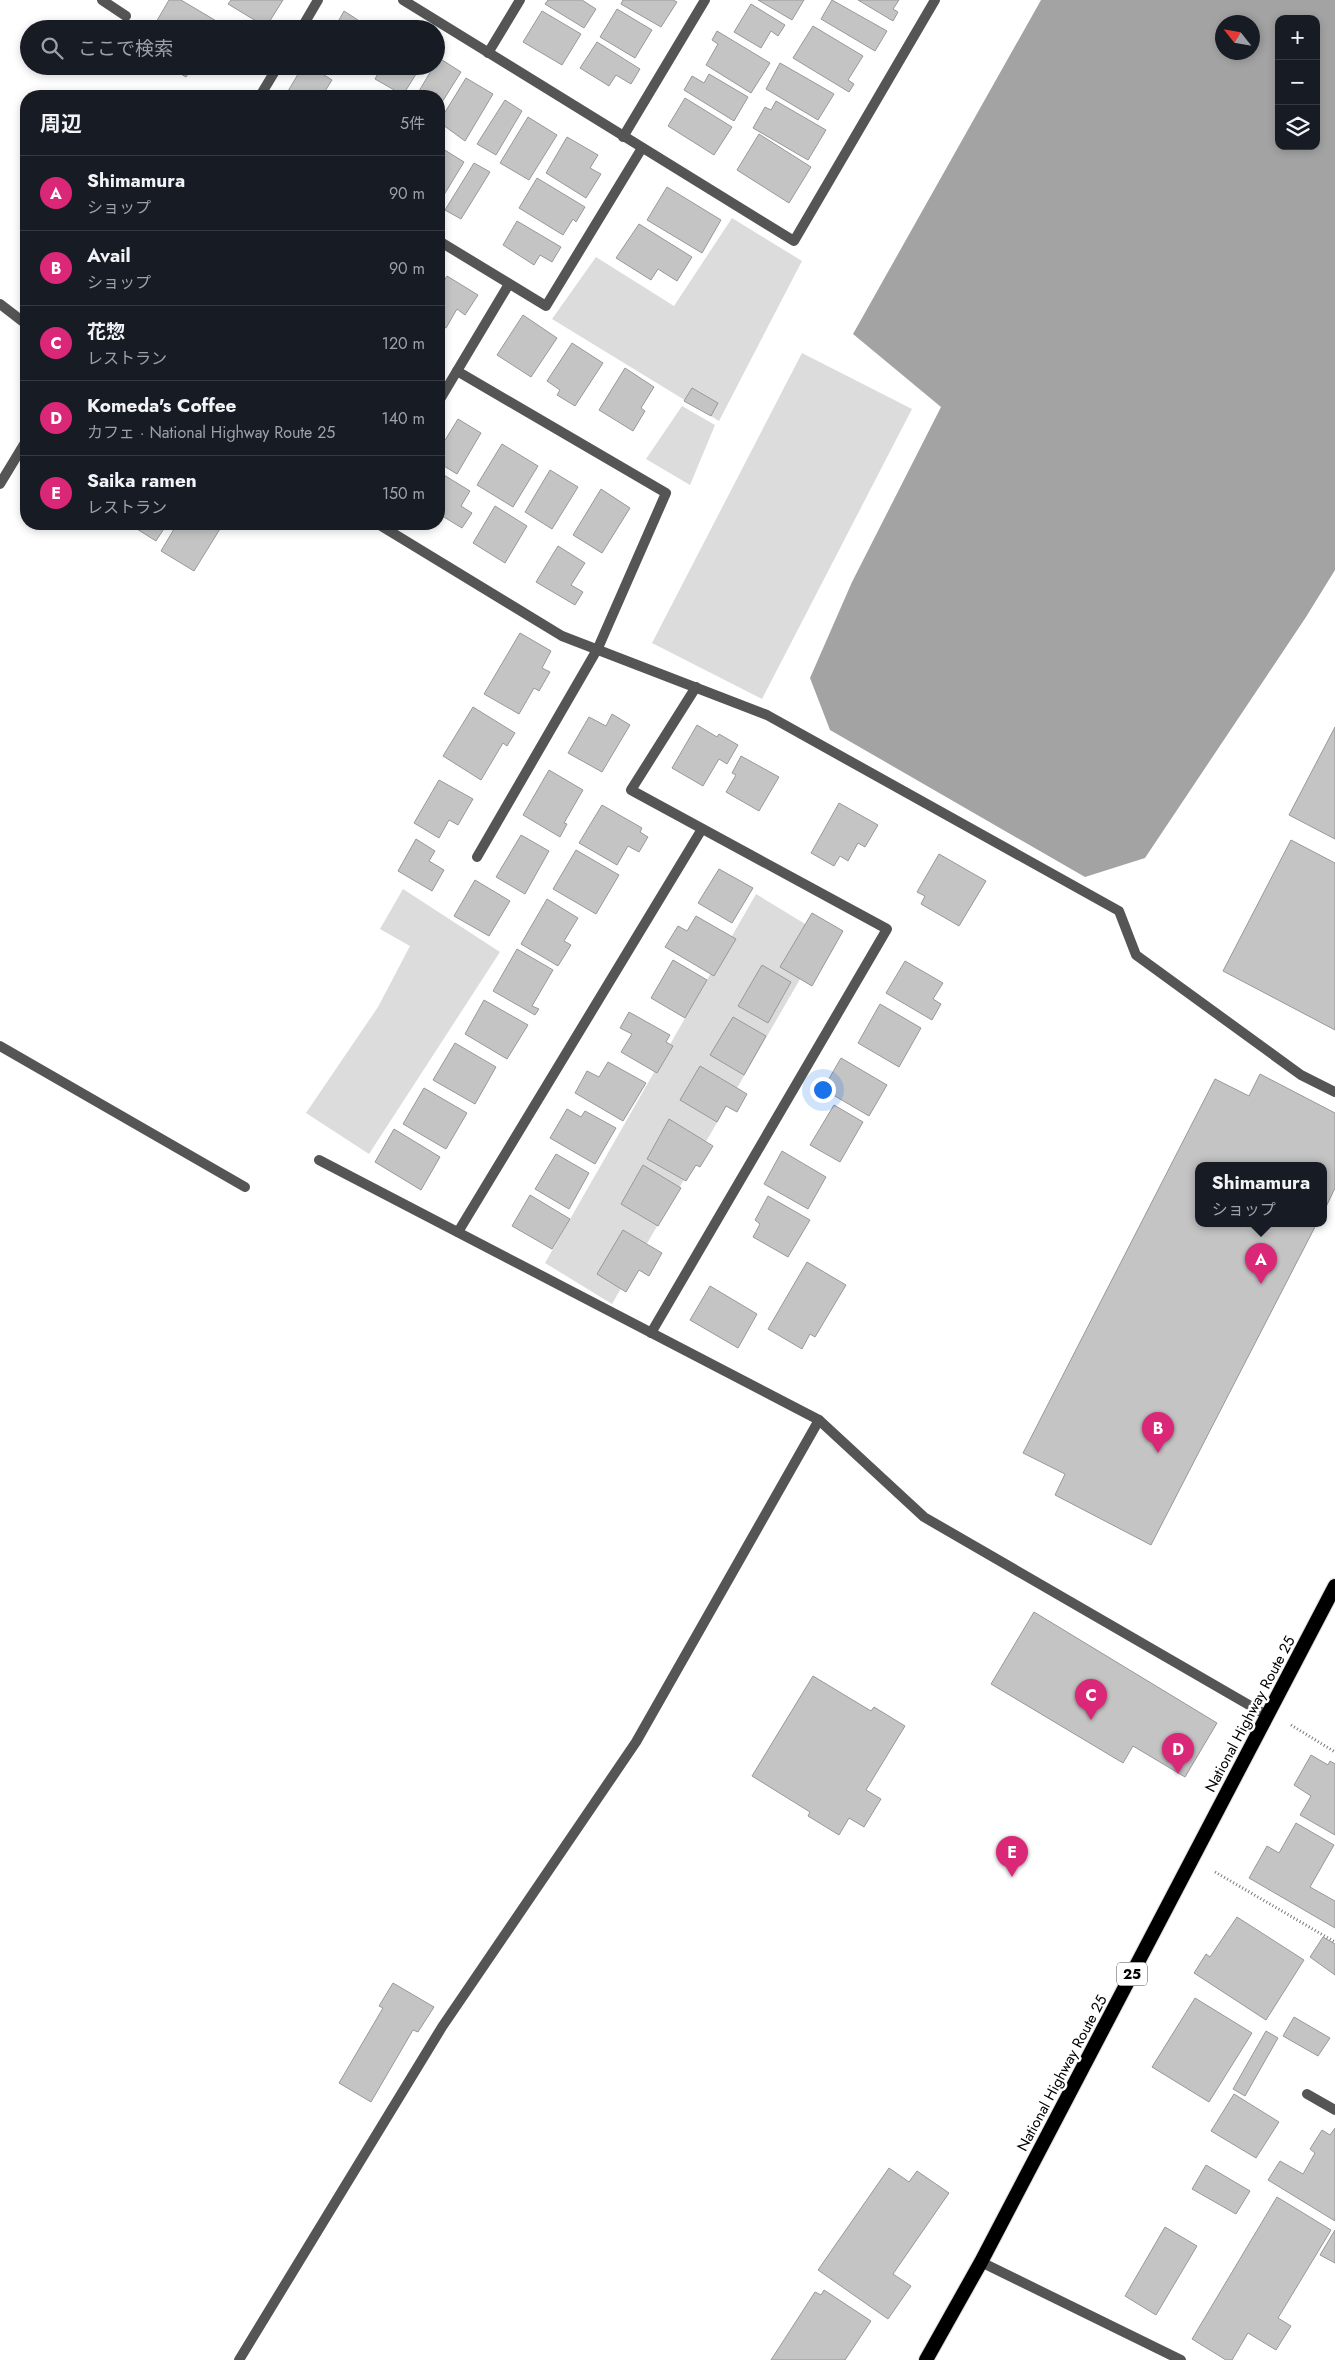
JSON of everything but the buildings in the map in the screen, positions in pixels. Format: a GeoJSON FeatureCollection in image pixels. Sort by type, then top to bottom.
{"type":"FeatureCollection","features":[{"type":"Feature","properties":{"kind":"highway","name":"National Highway Route 25"},"geometry":{"type":"LineString","coordinates":[[926,2360],[981,2262],[1335,1586]]}},
{"type":"Feature","properties":{"kind":"street"},"geometry":{"type":"LineString","coordinates":[[102,0],[126,16]]}},
{"type":"Feature","properties":{"kind":"street"},"geometry":{"type":"LineString","coordinates":[[306,20],[318,0]]}},
{"type":"Feature","properties":{"kind":"street"},"geometry":{"type":"LineString","coordinates":[[403,0],[436,20]]}},
{"type":"Feature","properties":{"kind":"street"},"geometry":{"type":"LineString","coordinates":[[488,52],[520,0]]}},
{"type":"Feature","properties":{"kind":"street"},"geometry":{"type":"LineString","coordinates":[[623,137],[705,0]]}},
{"type":"Feature","properties":{"kind":"street"},"geometry":{"type":"LineString","coordinates":[[445,26],[794,241],[935,0]]}},
{"type":"Feature","properties":{"kind":"street"},"geometry":{"type":"LineString","coordinates":[[264,90],[273,75]]}},
{"type":"Feature","properties":{"kind":"street"},"geometry":{"type":"LineString","coordinates":[[445,245],[546,306],[642,148]]}},
{"type":"Feature","properties":{"kind":"street"},"geometry":{"type":"LineString","coordinates":[[445,391],[509,284]]}},
{"type":"Feature","properties":{"kind":"street"},"geometry":{"type":"LineString","coordinates":[[0,304],[20,319]]}},
{"type":"Feature","properties":{"kind":"street"},"geometry":{"type":"LineString","coordinates":[[457,371],[666,493],[598,648],[477,857]]}},
{"type":"Feature","properties":{"kind":"street"},"geometry":{"type":"LineString","coordinates":[[0,484],[20,451]]}},
{"type":"Feature","properties":{"kind":"street"},"geometry":{"type":"LineString","coordinates":[[388,530],[562,636],[598,648],[767,715],[1119,911],[1136,955],[1301,1075],[1335,1092]]}},
{"type":"Feature","properties":{"kind":"street"},"geometry":{"type":"LineString","coordinates":[[651,1333],[887,929],[631,790],[696,687]]}},
{"type":"Feature","properties":{"kind":"street"},"geometry":{"type":"LineString","coordinates":[[458,1232],[702,829]]}},
{"type":"Feature","properties":{"kind":"street"},"geometry":{"type":"LineString","coordinates":[[0,1046],[245,1188]]}},
{"type":"Feature","properties":{"kind":"street"},"geometry":{"type":"LineString","coordinates":[[319,1160],[819,1420],[924,1517],[1269,1714]]}},
{"type":"Feature","properties":{"kind":"street"},"geometry":{"type":"LineString","coordinates":[[239,2360],[442,2026],[636,1742],[819,1420]]}},
{"type":"Feature","properties":{"kind":"street"},"geometry":{"type":"LineString","coordinates":[[1307,2094],[1335,2110]]}},
{"type":"Feature","properties":{"kind":"street"},"geometry":{"type":"LineString","coordinates":[[981,2262],[1181,2360]]}},
{"type":"Feature","properties":{"kind":"path"},"geometry":{"type":"LineString","coordinates":[[1269,1714],[1335,1752]]}},
{"type":"Feature","properties":{"kind":"path"},"geometry":{"type":"LineString","coordinates":[[1193,1859],[1335,1942]]}},
{"type":"Feature","properties":{"kind":"shaded area"},"geometry":{"type":"Polygon","coordinates":[[[1041,0],[1335,0],[1335,570],[1306,617],[1145,858],[1085,877],[830,730],[810,678],[852,582],[941,407],[853,334],[1041,0]]]}},
{"type":"Feature","properties":{"kind":"shaded area"},"geometry":{"type":"Polygon","coordinates":[[[732,218],[802,261],[719,421],[552,319],[596,257],[674,306],[732,218]]]}},
{"type":"Feature","properties":{"kind":"shaded area"},"geometry":{"type":"Polygon","coordinates":[[[802,353],[912,409],[762,699],[652,643],[802,353]]]}},
{"type":"Feature","properties":{"kind":"shaded area"},"geometry":{"type":"Polygon","coordinates":[[[682,406],[715,425],[690,485],[646,459],[682,406]]]}},
{"type":"Feature","properties":{"kind":"shaded area"},"geometry":{"type":"Polygon","coordinates":[[[403,889],[500,952],[369,1154],[306,1113],[378,1007],[410,946],[380,929],[403,889]]]}},
{"type":"Feature","properties":{"kind":"shaded area"},"geometry":{"type":"Polygon","coordinates":[[[756,894],[825,936],[612,1304],[545,1263],[756,894]]]}},
{"type":"Feature","properties":{"kind":"place","name":"Shimamura"},"geometry":{"type":"Point","coordinates":[1261,1284]}},
{"type":"Feature","properties":{"kind":"place","name":"Avail"},"geometry":{"type":"Point","coordinates":[1158,1453]}},
{"type":"Feature","properties":{"kind":"place","name":"花惣"},"geometry":{"type":"Point","coordinates":[1091,1720]}},
{"type":"Feature","properties":{"kind":"place","name":"Komeda's Coffee"},"geometry":{"type":"Point","coordinates":[1178,1774]}},
{"type":"Feature","properties":{"kind":"place","name":"Saika ramen"},"geometry":{"type":"Point","coordinates":[1012,1877]}}]}
